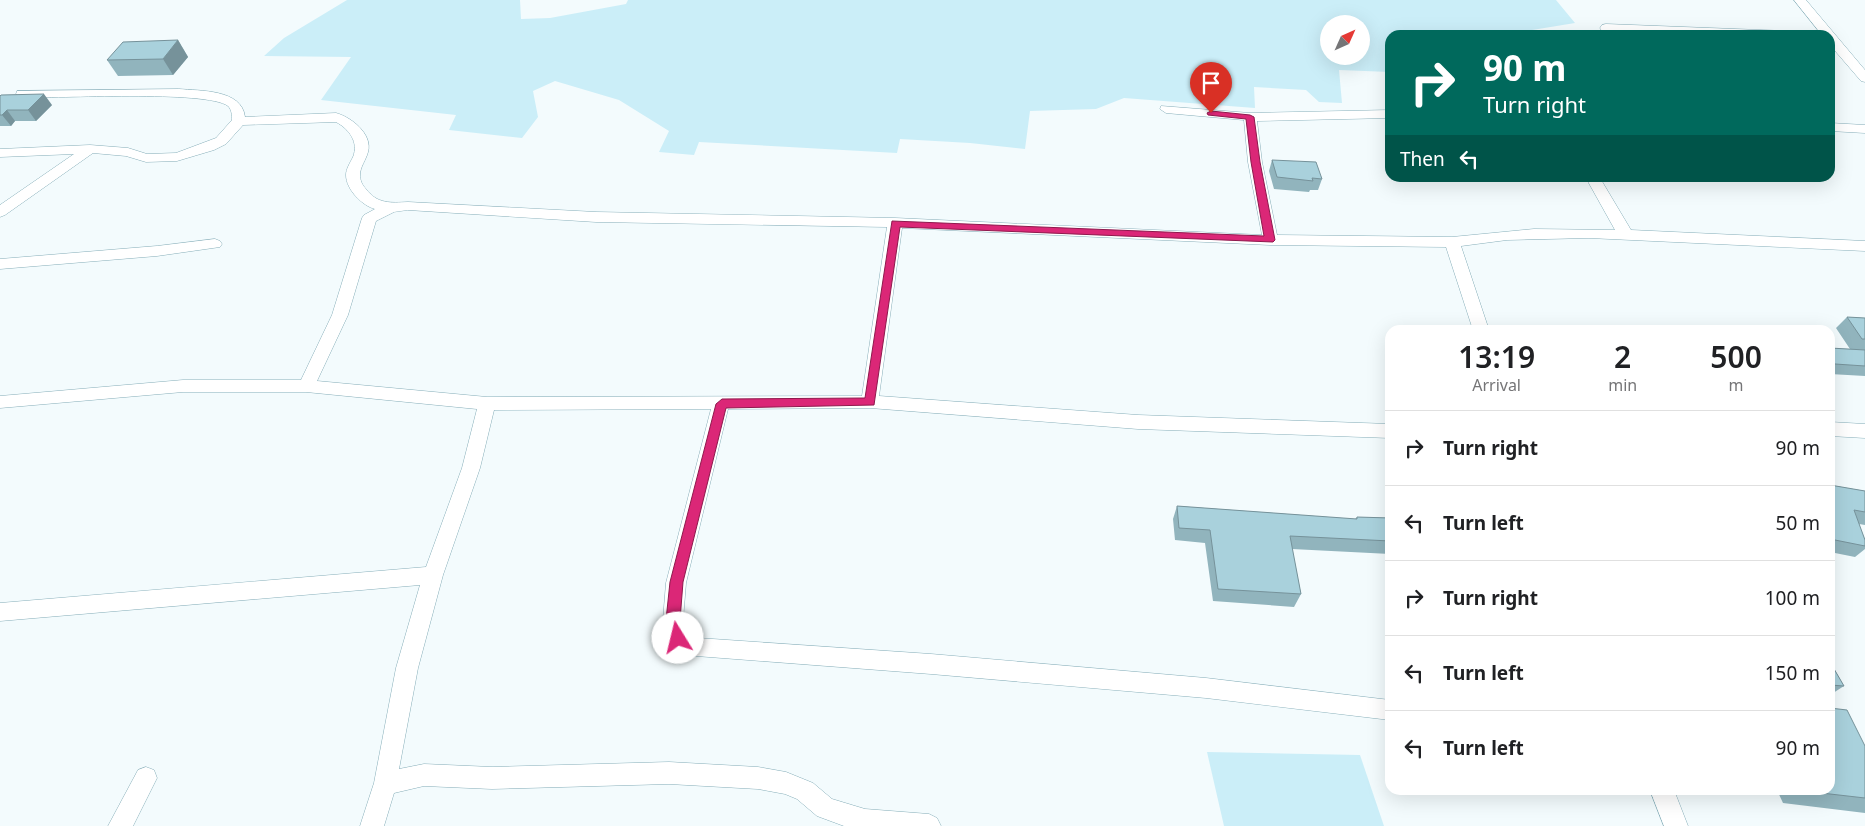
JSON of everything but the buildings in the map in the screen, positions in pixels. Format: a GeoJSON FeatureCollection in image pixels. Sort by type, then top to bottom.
{"type":"FeatureCollection","features":[{"type":"Feature","properties":{"kind":"street"},"geometry":{"type":"LineString","coordinates":[[1800,0],[1824,30]]}},
{"type":"Feature","properties":{"kind":"street"},"geometry":{"type":"LineString","coordinates":[[1606,28],[1658,30]]}},
{"type":"Feature","properties":{"kind":"street"},"geometry":{"type":"LineString","coordinates":[[1835,43],[1864,75]]}},
{"type":"Feature","properties":{"kind":"street"},"geometry":{"type":"LineString","coordinates":[[22,94],[179,93],[216,97],[233,104],[238,112],[239,121]]}},
{"type":"Feature","properties":{"kind":"street"},"geometry":{"type":"LineString","coordinates":[[1166,109],[1250,117],[1385,114]]}},
{"type":"Feature","properties":{"kind":"street"},"geometry":{"type":"LineString","coordinates":[[0,152],[90,150],[128,152],[151,159],[177,157],[210,147],[221,141],[239,121],[336,117],[346,121],[357,135],[362,148],[353,176],[369,211],[340,315],[306,386]]}},
{"type":"Feature","properties":{"kind":"street"},"geometry":{"type":"LineString","coordinates":[[1250,117],[1255,162],[1270,240]]}},
{"type":"Feature","properties":{"kind":"street"},"geometry":{"type":"LineString","coordinates":[[1835,127],[1865,129]]}},
{"type":"Feature","properties":{"kind":"street"},"geometry":{"type":"LineString","coordinates":[[0,212],[90,150]]}},
{"type":"Feature","properties":{"kind":"street"},"geometry":{"type":"LineString","coordinates":[[1594,182],[1626,235]]}},
{"type":"Feature","properties":{"kind":"street"},"geometry":{"type":"LineString","coordinates":[[369,211],[408,206],[596,217],[895,223],[1270,240],[1452,242],[1488,236],[1531,233],[1626,235],[1865,246]]}},
{"type":"Feature","properties":{"kind":"street"},"geometry":{"type":"LineString","coordinates":[[870,402],[895,223]]}},
{"type":"Feature","properties":{"kind":"street"},"geometry":{"type":"LineString","coordinates":[[1452,242],[1462,279],[1480,325]]}},
{"type":"Feature","properties":{"kind":"street"},"geometry":{"type":"LineString","coordinates":[[0,264],[157,251],[215,244]]}},
{"type":"Feature","properties":{"kind":"street"},"geometry":{"type":"LineString","coordinates":[[0,402],[183,386],[306,386],[487,404],[870,402],[1138,422],[1385,430]]}},
{"type":"Feature","properties":{"kind":"street"},"geometry":{"type":"LineString","coordinates":[[372,826],[385,783],[407,668],[433,575],[471,468],[487,404]]}},
{"type":"Feature","properties":{"kind":"street"},"geometry":{"type":"LineString","coordinates":[[722,404],[676,582],[673,620],[678,638],[696,647],[932,664],[1206,688],[1385,709]]}},
{"type":"Feature","properties":{"kind":"street"},"geometry":{"type":"LineString","coordinates":[[1835,429],[1865,431]]}},
{"type":"Feature","properties":{"kind":"street"},"geometry":{"type":"LineString","coordinates":[[0,612],[433,575]]}},
{"type":"Feature","properties":{"kind":"street"},"geometry":{"type":"LineString","coordinates":[[385,783],[424,775],[492,778],[660,773],[758,778],[786,783],[805,792],[825,808],[864,821],[929,826]]}},
{"type":"Feature","properties":{"kind":"street"},"geometry":{"type":"LineString","coordinates":[[120,826],[146,778]]}},
{"type":"Feature","properties":{"kind":"street"},"geometry":{"type":"LineString","coordinates":[[1664,795],[1676,826]]}},
{"type":"Feature","properties":{"kind":"shaded area"},"geometry":{"type":"Polygon","coordinates":[[[347,0],[520,0],[521,19],[550,18],[626,4],[628,0],[1556,0],[1575,23],[1532,30],[1385,30],[1385,72],[1339,70],[1342,103],[1319,102],[1306,90],[1254,87],[1255,108],[1124,98],[1096,109],[1030,111],[1025,149],[970,143],[900,139],[897,153],[699,142],[694,155],[659,152],[669,131],[619,100],[555,81],[533,91],[538,117],[522,138],[449,130],[456,115],[321,100],[351,57],[264,56],[284,38],[347,0]]]}},
{"type":"Feature","properties":{"kind":"shaded area"},"geometry":{"type":"Polygon","coordinates":[[[1207,752],[1360,755],[1384,826],[1224,826],[1207,752]]]}},
{"type":"Feature","properties":{"kind":"route"},"geometry":{"type":"LineString","coordinates":[[678,638],[673,620],[676,582],[722,404],[870,402],[895,223],[1270,240],[1255,162],[1250,117],[1211,113]]}}]}
